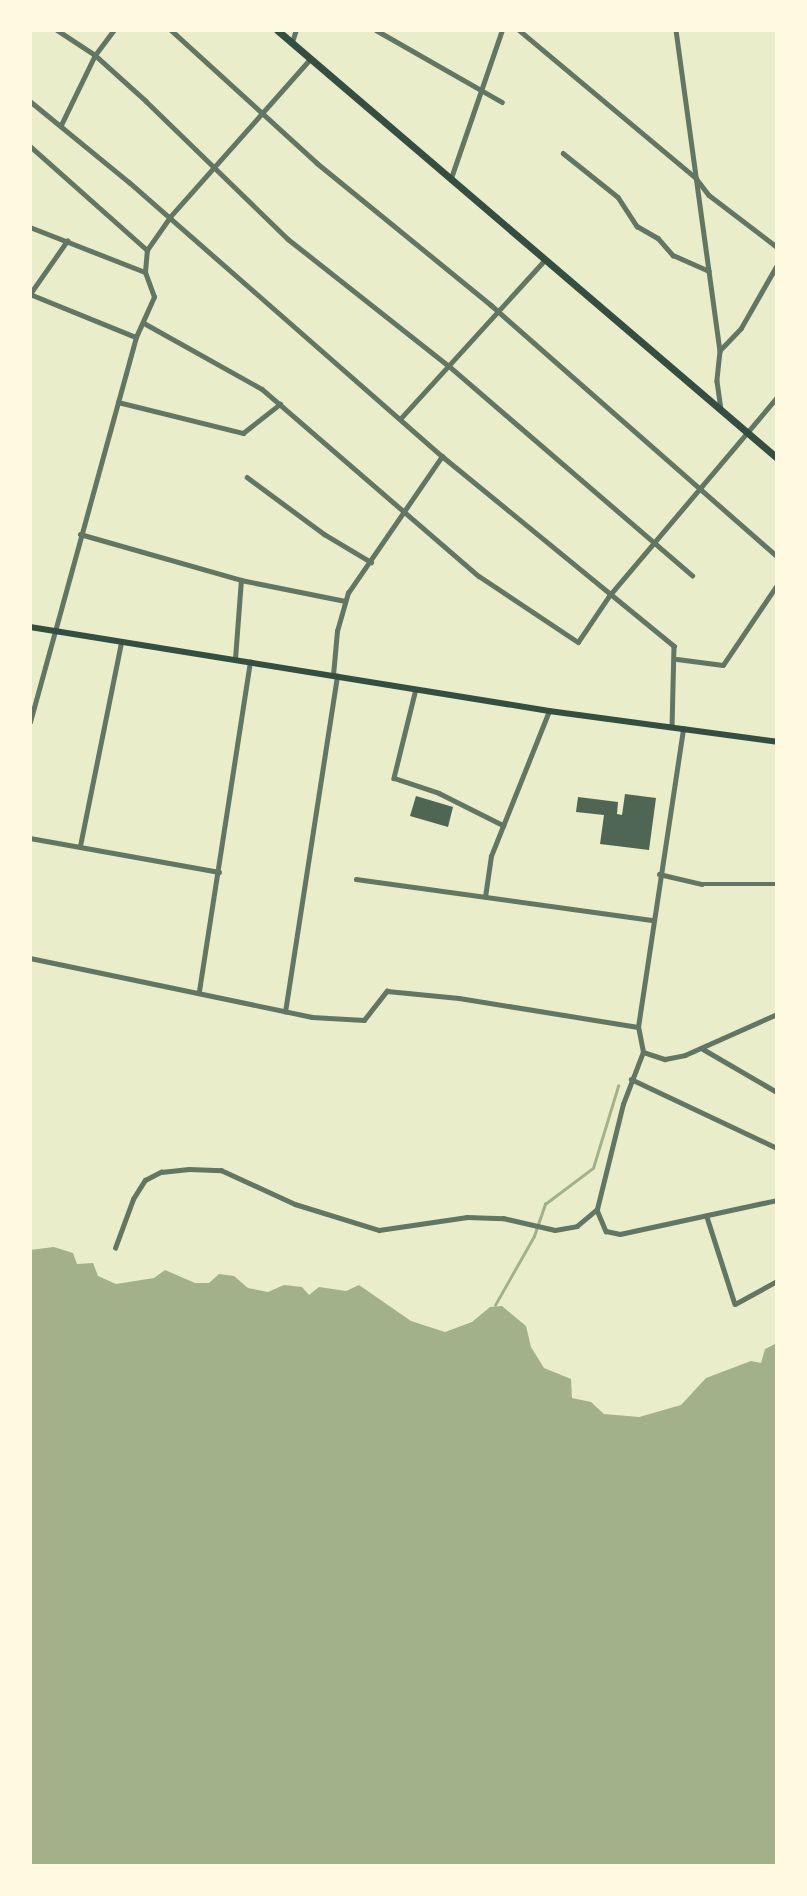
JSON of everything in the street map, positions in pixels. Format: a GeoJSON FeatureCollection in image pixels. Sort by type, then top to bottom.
{"type":"FeatureCollection","features":[{"type":"Feature","properties":{"kind":"highway"},"geometry":{"type":"LineString","coordinates":[[277,30],[777,458]]}},
{"type":"Feature","properties":{"kind":"main road"},"geometry":{"type":"LineString","coordinates":[[30,627],[549,711],[777,741]]}},
{"type":"Feature","properties":{"kind":"street"},"geometry":{"type":"LineString","coordinates":[[57,30],[95,55],[288,239],[449,366],[692,575]]}},
{"type":"Feature","properties":{"kind":"street"},"geometry":{"type":"LineString","coordinates":[[61,125],[95,55],[114,30]]}},
{"type":"Feature","properties":{"kind":"street"},"geometry":{"type":"LineString","coordinates":[[171,30],[317,163],[497,311],[777,556]]}},
{"type":"Feature","properties":{"kind":"street"},"geometry":{"type":"LineString","coordinates":[[292,42],[296,30]]}},
{"type":"Feature","properties":{"kind":"street"},"geometry":{"type":"LineString","coordinates":[[376,30],[481,87],[502,102]]}},
{"type":"Feature","properties":{"kind":"street"},"geometry":{"type":"LineString","coordinates":[[451,178],[502,30]]}},
{"type":"Feature","properties":{"kind":"street"},"geometry":{"type":"LineString","coordinates":[[519,30],[696,178],[709,195],[777,247]]}},
{"type":"Feature","properties":{"kind":"street"},"geometry":{"type":"LineString","coordinates":[[676,30],[720,351],[717,381],[721,410]]}},
{"type":"Feature","properties":{"kind":"street"},"geometry":{"type":"LineString","coordinates":[[30,722],[136,337],[154,296],[145,272],[146,250],[169,218],[215,170],[310,58]]}},
{"type":"Feature","properties":{"kind":"street"},"geometry":{"type":"LineString","coordinates":[[30,101],[442,456],[609,596],[674,646],[677,659],[672,726]]}},
{"type":"Feature","properties":{"kind":"street"},"geometry":{"type":"LineString","coordinates":[[30,146],[146,250]]}},
{"type":"Feature","properties":{"kind":"street"},"geometry":{"type":"LineString","coordinates":[[563,153],[618,197],[637,226],[658,238],[673,255],[709,271]]}},
{"type":"Feature","properties":{"kind":"street"},"geometry":{"type":"LineString","coordinates":[[30,227],[145,272]]}},
{"type":"Feature","properties":{"kind":"street"},"geometry":{"type":"LineString","coordinates":[[67,241],[30,294],[136,337]]}},
{"type":"Feature","properties":{"kind":"street"},"geometry":{"type":"LineString","coordinates":[[401,418],[545,260]]}},
{"type":"Feature","properties":{"kind":"street"},"geometry":{"type":"LineString","coordinates":[[720,351],[741,328],[777,265]]}},
{"type":"Feature","properties":{"kind":"street"},"geometry":{"type":"LineString","coordinates":[[144,323],[220,363],[279,404],[479,576],[578,642],[609,596],[777,397]]}},
{"type":"Feature","properties":{"kind":"street"},"geometry":{"type":"LineString","coordinates":[[118,401],[243,433],[279,404]]}},
{"type":"Feature","properties":{"kind":"street"},"geometry":{"type":"LineString","coordinates":[[285,1012],[335,675],[337,631],[345,601],[442,456]]}},
{"type":"Feature","properties":{"kind":"street"},"geometry":{"type":"LineString","coordinates":[[247,477],[324,534],[371,562]]}},
{"type":"Feature","properties":{"kind":"street"},"geometry":{"type":"LineString","coordinates":[[80,534],[241,580],[345,601]]}},
{"type":"Feature","properties":{"kind":"street"},"geometry":{"type":"LineString","coordinates":[[235,659],[241,580]]}},
{"type":"Feature","properties":{"kind":"street"},"geometry":{"type":"LineString","coordinates":[[677,659],[723,665],[777,584]]}},
{"type":"Feature","properties":{"kind":"street"},"geometry":{"type":"LineString","coordinates":[[80,846],[121,642]]}},
{"type":"Feature","properties":{"kind":"street"},"geometry":{"type":"LineString","coordinates":[[199,990],[250,661]]}},
{"type":"Feature","properties":{"kind":"street"},"geometry":{"type":"LineString","coordinates":[[416,689],[394,779],[439,793],[503,825]]}},
{"type":"Feature","properties":{"kind":"street"},"geometry":{"type":"LineString","coordinates":[[485,897],[491,856],[549,711]]}},
{"type":"Feature","properties":{"kind":"street"},"geometry":{"type":"LineString","coordinates":[[115,1248],[133,1199],[145,1180],[161,1172],[188,1169],[221,1170],[295,1205],[379,1230],[467,1217],[567,1229],[586,1222],[597,1209],[631,1079],[643,1052],[638,1027],[683,727]]}},
{"type":"Feature","properties":{"kind":"street"},"geometry":{"type":"LineString","coordinates":[[30,838],[219,872]]}},
{"type":"Feature","properties":{"kind":"street"},"geometry":{"type":"LineString","coordinates":[[659,874],[702,884],[777,884]]}},
{"type":"Feature","properties":{"kind":"street"},"geometry":{"type":"LineString","coordinates":[[356,879],[653,920]]}},
{"type":"Feature","properties":{"kind":"street"},"geometry":{"type":"LineString","coordinates":[[30,958],[199,990],[285,1012],[359,1021],[368,1017],[387,991],[638,1027]]}},
{"type":"Feature","properties":{"kind":"street"},"geometry":{"type":"LineString","coordinates":[[643,1052],[665,1059],[703,1049],[750,1023],[777,1014]]}},
{"type":"Feature","properties":{"kind":"street"},"geometry":{"type":"LineString","coordinates":[[703,1049],[777,1092]]}},
{"type":"Feature","properties":{"kind":"street"},"geometry":{"type":"LineString","coordinates":[[631,1079],[777,1148]]}},
{"type":"Feature","properties":{"kind":"street"},"geometry":{"type":"LineString","coordinates":[[597,1209],[602,1226],[613,1234],[707,1217],[777,1200]]}},
{"type":"Feature","properties":{"kind":"street"},"geometry":{"type":"LineString","coordinates":[[707,1217],[735,1304],[777,1281]]}},
{"type":"Feature","properties":{"kind":"shaded area"},"geometry":{"type":"Polygon","coordinates":[[[54,1247],[73,1253],[77,1264],[93,1263],[98,1276],[116,1284],[154,1278],[165,1270],[195,1283],[209,1283],[219,1274],[234,1276],[248,1288],[268,1292],[284,1285],[302,1287],[309,1295],[319,1287],[346,1291],[359,1285],[411,1321],[445,1332],[472,1322],[490,1307],[502,1306],[526,1326],[531,1347],[544,1368],[571,1379],[572,1398],[591,1402],[604,1414],[639,1417],[681,1405],[706,1378],[751,1361],[761,1363],[765,1349],[777,1343],[777,1866],[30,1866],[30,1250],[54,1247]]]}},
{"type":"Feature","properties":{"kind":"building"},"geometry":{"type":"Polygon","coordinates":[[[625,794],[656,798],[649,850],[600,844],[604,815],[576,812],[578,797],[618,802],[617,814],[622,815],[625,794]]]}},
{"type":"Feature","properties":{"kind":"building"},"geometry":{"type":"Polygon","coordinates":[[[416,796],[453,807],[448,827],[410,816],[416,796]]]}},
{"type":"Feature","properties":{"kind":"waterway"},"geometry":{"type":"LineString","coordinates":[[495,1305],[534,1236],[545,1204],[593,1168],[618,1086]]}}]}
